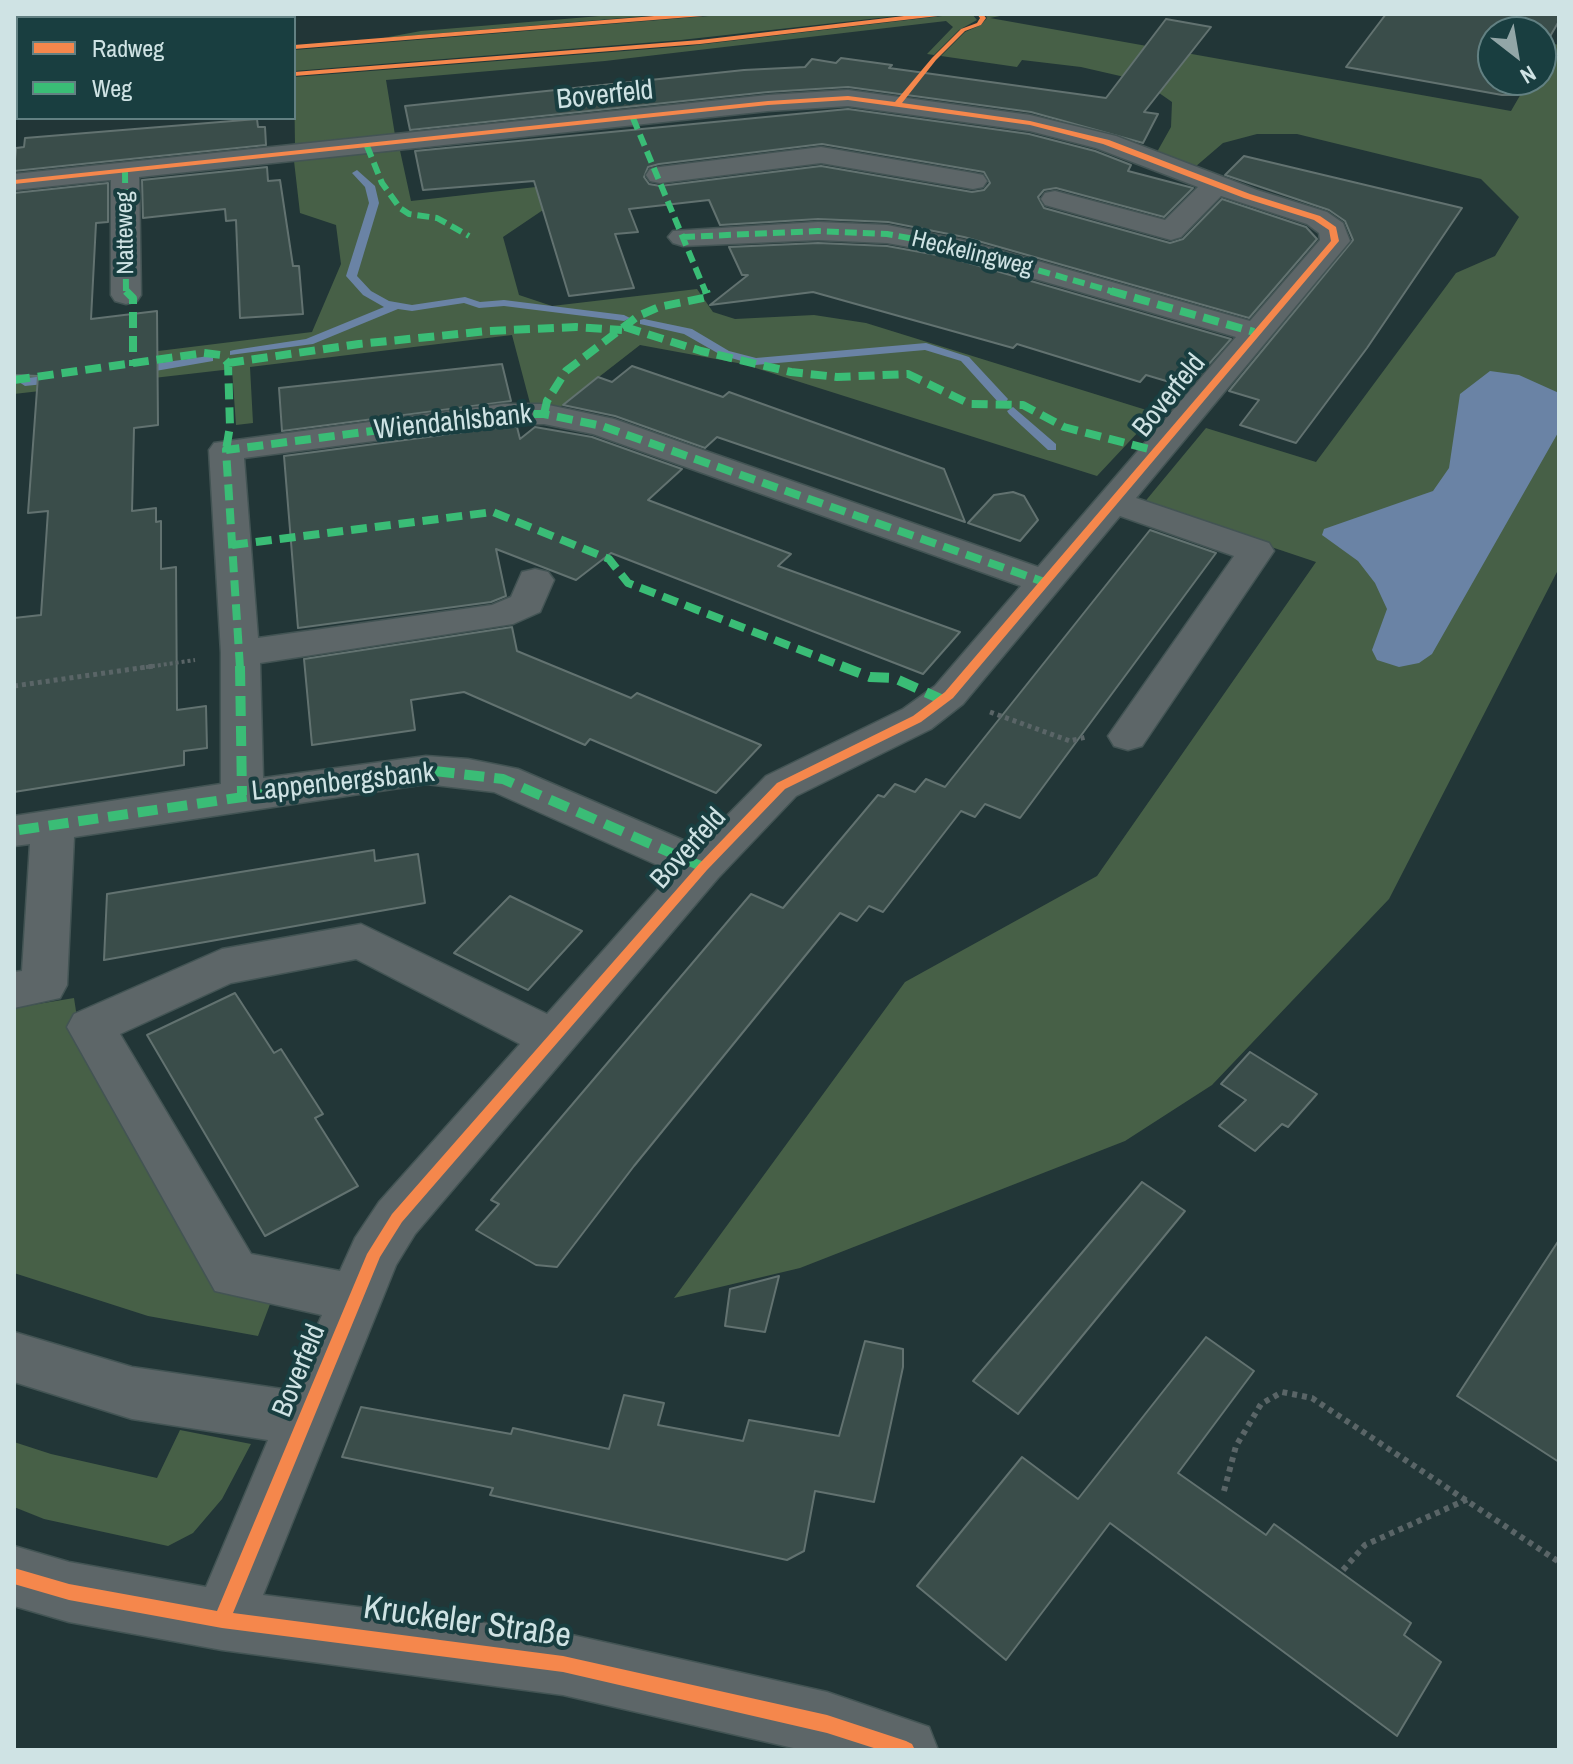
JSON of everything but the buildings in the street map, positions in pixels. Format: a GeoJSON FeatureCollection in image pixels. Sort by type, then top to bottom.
{"type":"FeatureCollection","features":[{"type":"Feature","properties":{"kind":"street","name":"Boverfeld"},"geometry":{"type":"LineString","coordinates":[[14,182],[848,98],[894,124],[1065,131],[1146,155],[1216,185],[1317,218],[1333,229],[1335,241],[1254,332],[1047,583],[949,695],[917,719],[781,786],[703,867],[397,1218],[374,1254],[222,1620]]}},
{"type":"Feature","properties":{"kind":"street","name":"Heckelingweg"},"geometry":{"type":"LineString","coordinates":[[633,118],[660,175],[688,247],[818,231],[887,234],[953,246],[1254,332]]}},
{"type":"Feature","properties":{"kind":"street"},"geometry":{"type":"LineString","coordinates":[[864,162],[894,124]]}},
{"type":"Feature","properties":{"kind":"street"},"geometry":{"type":"LineString","coordinates":[[660,175],[821,155],[973,181]]}},
{"type":"Feature","properties":{"kind":"street","name":"Natteweg"},"geometry":{"type":"LineString","coordinates":[[125,171],[126,295]]}},
{"type":"Feature","properties":{"kind":"street"},"geometry":{"type":"LineString","coordinates":[[1055,199],[1171,231],[1216,185]]}},
{"type":"Feature","properties":{"kind":"street","name":"Wiendahlsbank"},"geometry":{"type":"LineString","coordinates":[[242,795],[240,653],[226,450],[503,414],[544,414],[602,426],[1047,583]]}},
{"type":"Feature","properties":{"kind":"street"},"geometry":{"type":"LineString","coordinates":[[1114,502],[1256,551],[1128,736]]}},
{"type":"Feature","properties":{"kind":"street"},"geometry":{"type":"LineString","coordinates":[[240,653],[500,616],[527,604],[535,580]]}},
{"type":"Feature","properties":{"kind":"street","name":"Lappenbergsbank"},"geometry":{"type":"LineString","coordinates":[[34,828],[411,772],[468,773],[503,779],[703,867]]}},
{"type":"Feature","properties":{"kind":"street"},"geometry":{"type":"LineString","coordinates":[[14,990],[44,985],[31,916],[34,828]]}},
{"type":"Feature","properties":{"kind":"street"},"geometry":{"type":"LineString","coordinates":[[356,1298],[234,1274],[91,1027],[222,967],[361,941],[554,1039]]}},
{"type":"Feature","properties":{"kind":"street"},"geometry":{"type":"LineString","coordinates":[[14,1357],[132,1393],[306,1419]]}},
{"type":"Feature","properties":{"kind":"street","name":"Kruckeler Straße"},"geometry":{"type":"LineString","coordinates":[[14,1576],[69,1592],[222,1620],[563,1664],[827,1724],[906,1750]]}},
{"type":"Feature","properties":{"kind":"path"},"geometry":{"type":"LineString","coordinates":[[14,686],[240,653]]}},
{"type":"Feature","properties":{"kind":"path"},"geometry":{"type":"LineString","coordinates":[[949,695],[1070,741],[1087,737],[1098,725],[1128,736]]}},
{"type":"Feature","properties":{"kind":"path"},"geometry":{"type":"LineString","coordinates":[[1224,1491],[1236,1446],[1261,1404],[1282,1392],[1312,1398],[1469,1499],[1559,1562]]}},
{"type":"Feature","properties":{"kind":"path"},"geometry":{"type":"LineString","coordinates":[[1343,1570],[1365,1545],[1469,1499]]}},
{"type":"Feature","properties":{"kind":"green space"},"geometry":{"type":"Polygon","coordinates":[[[624,14],[671,14],[383,38],[421,31],[624,14]]]}},
{"type":"Feature","properties":{"kind":"green space"},"geometry":{"type":"Polygon","coordinates":[[[733,14],[915,14],[681,40],[296,71],[296,50],[733,14]]]}},
{"type":"Feature","properties":{"kind":"green space"},"geometry":{"type":"Polygon","coordinates":[[[959,14],[972,14],[977,20],[959,30],[934,55],[927,54],[953,27],[946,21],[605,61],[386,80],[395,135],[295,145],[296,77],[688,46],[959,14]]]}},
{"type":"Feature","properties":{"kind":"green space"},"geometry":{"type":"Polygon","coordinates":[[[985,14],[1010,14],[990,18],[1511,111],[1520,96],[1557,96],[1559,45],[1559,568],[1389,899],[1212,1085],[1125,1141],[800,1268],[674,1298],[905,982],[1097,876],[1316,562],[1143,504],[1206,428],[1316,462],[1456,273],[1495,256],[1519,217],[1481,179],[1297,134],[1257,134],[1223,143],[1195,167],[1157,152],[1171,127],[1172,102],[1142,81],[1081,67],[1022,60],[1017,67],[941,56],[965,32],[981,25],[987,18],[985,14]]]}},
{"type":"Feature","properties":{"kind":"green space"},"geometry":{"type":"Polygon","coordinates":[[[399,146],[411,201],[536,187],[543,210],[503,237],[519,295],[552,306],[697,289],[713,312],[735,319],[814,315],[866,323],[1156,413],[1097,476],[743,364],[640,345],[559,408],[531,407],[512,335],[250,367],[253,423],[236,425],[232,369],[14,394],[14,342],[126,355],[312,332],[341,264],[336,225],[300,213],[294,161],[389,151],[399,146]]]}},
{"type":"Feature","properties":{"kind":"green space"},"geometry":{"type":"Polygon","coordinates":[[[74,998],[78,1024],[272,1299],[258,1336],[148,1316],[14,1273],[14,1008],[74,998]]]}},
{"type":"Feature","properties":{"kind":"green space"},"geometry":{"type":"Polygon","coordinates":[[[180,1430],[251,1444],[222,1499],[193,1533],[168,1546],[44,1519],[14,1507],[14,1442],[51,1454],[157,1478],[180,1430]]]}},
{"type":"Feature","properties":{"kind":"water"},"geometry":{"type":"Polygon","coordinates":[[[1490,371],[1519,375],[1559,393],[1559,431],[1432,654],[1419,663],[1399,667],[1377,660],[1372,650],[1387,609],[1375,583],[1358,561],[1322,535],[1324,529],[1433,491],[1449,468],[1460,394],[1490,371]]]}},
{"type":"Feature","properties":{"kind":"waterway"},"geometry":{"type":"LineString","coordinates":[[357,173],[370,186],[374,203],[351,276],[367,293],[386,304],[412,308],[465,300],[479,305],[504,303],[624,318]]}},
{"type":"Feature","properties":{"kind":"waterway"},"geometry":{"type":"LineString","coordinates":[[234,353],[309,342],[396,306]]}},
{"type":"Feature","properties":{"kind":"waterway"},"geometry":{"type":"LineString","coordinates":[[644,322],[688,331],[725,353],[755,362],[926,346],[965,359],[1002,399]]}},
{"type":"Feature","properties":{"kind":"waterway"},"geometry":{"type":"LineString","coordinates":[[138,370],[209,359]]}},
{"type":"Feature","properties":{"kind":"waterway"},"geometry":{"type":"LineString","coordinates":[[25,382],[59,379]]}},
{"type":"Feature","properties":{"kind":"waterway"},"geometry":{"type":"LineString","coordinates":[[1013,411],[1052,447]]}},
{"type":"Feature","properties":{"kind":"marked path"},"geometry":{"type":"LineString","coordinates":[[544,414],[547,401],[566,371],[638,316],[659,307],[708,297],[633,118]]}},
{"type":"Feature","properties":{"kind":"marked path"},"geometry":{"type":"LineString","coordinates":[[367,146],[382,183],[400,208],[409,214],[437,218],[469,236]]}},
{"type":"Feature","properties":{"kind":"marked path"},"geometry":{"type":"LineString","coordinates":[[125,171],[126,295],[133,298],[133,366]]}},
{"type":"Feature","properties":{"kind":"marked path"},"geometry":{"type":"LineString","coordinates":[[683,237],[818,231],[887,234],[953,246],[1254,332]]}},
{"type":"Feature","properties":{"kind":"marked path"},"geometry":{"type":"LineString","coordinates":[[228,363],[359,344],[488,331],[576,327],[622,330]]}},
{"type":"Feature","properties":{"kind":"marked path"},"geometry":{"type":"LineString","coordinates":[[625,327],[701,351],[791,372],[837,377],[908,374],[970,404],[1023,405],[1064,427],[1156,451]]}},
{"type":"Feature","properties":{"kind":"marked path"},"geometry":{"type":"LineString","coordinates":[[14,380],[204,353],[221,355],[228,363],[230,426],[226,450]]}},
{"type":"Feature","properties":{"kind":"marked path"},"geometry":{"type":"LineString","coordinates":[[242,795],[240,653],[226,450],[503,414],[544,414],[602,426],[1047,583]]}},
{"type":"Feature","properties":{"kind":"marked path"},"geometry":{"type":"LineString","coordinates":[[232,545],[493,512],[609,559],[628,583],[870,677],[894,678],[943,700]]}},
{"type":"Feature","properties":{"kind":"marked path"},"geometry":{"type":"LineString","coordinates":[[19,830],[426,770],[503,779],[703,867]]}},
{"type":"Feature","properties":{"kind":"cycle path"},"geometry":{"type":"LineString","coordinates":[[296,47],[703,14]]}},
{"type":"Feature","properties":{"kind":"cycle path"},"geometry":{"type":"LineString","coordinates":[[296,74],[700,42],[938,14]]}},
{"type":"Feature","properties":{"kind":"cycle path"},"geometry":{"type":"LineString","coordinates":[[898,103],[963,30],[979,24],[983,18],[980,14]]}},
{"type":"Feature","properties":{"kind":"cycle path"},"geometry":{"type":"LineString","coordinates":[[14,182],[768,103],[848,98],[1030,123],[1106,142],[1247,196],[1317,218],[1333,229],[1335,241],[949,695],[917,719],[781,786],[703,867],[397,1218],[374,1254],[222,1620]]}},
{"type":"Feature","properties":{"kind":"cycle path"},"geometry":{"type":"LineString","coordinates":[[14,1576],[69,1592],[222,1620],[563,1664],[827,1724],[906,1750]]}}]}
